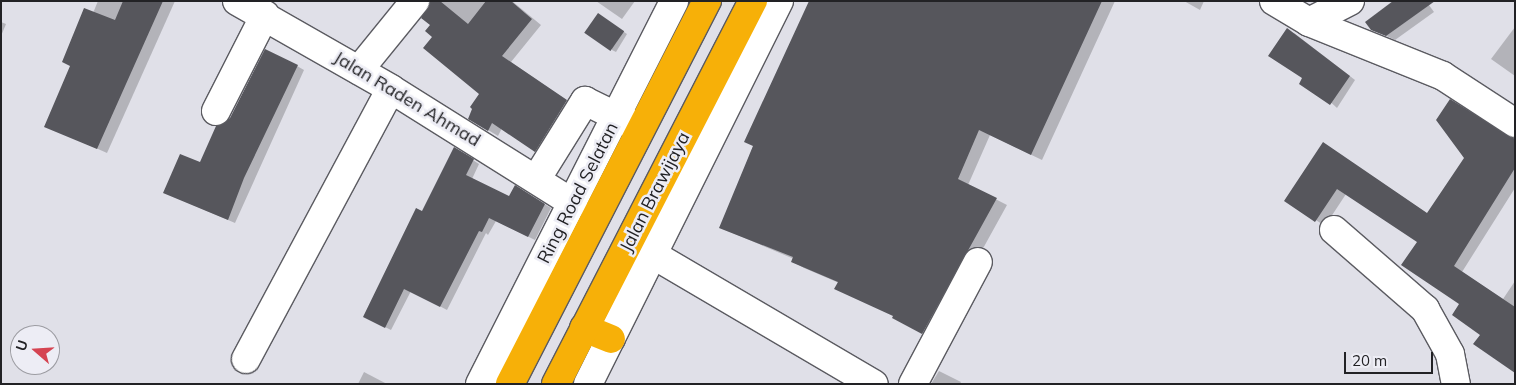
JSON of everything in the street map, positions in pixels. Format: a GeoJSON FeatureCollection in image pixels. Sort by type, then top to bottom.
{"type":"FeatureCollection","features":[{"type":"Feature","properties":{"kind":"highway"},"geometry":{"type":"LineString","coordinates":[[510,384],[706,1]]}},
{"type":"Feature","properties":{"kind":"highway","name":"Jalan Brawijaya"},"geometry":{"type":"LineString","coordinates":[[556,384],[753,1]]}},
{"type":"Feature","properties":{"kind":"highway"},"geometry":{"type":"LineString","coordinates":[[584,328],[611,339]]}},
{"type":"Feature","properties":{"kind":"street","name":"Jalan Raden Ahmad"},"geometry":{"type":"LineString","coordinates":[[237,1],[391,88],[538,178],[573,203]]}},
{"type":"Feature","properties":{"kind":"street"},"geometry":{"type":"LineString","coordinates":[[359,70],[415,1]]}},
{"type":"Feature","properties":{"kind":"street","name":"Ring Road Selatan"},"geometry":{"type":"LineString","coordinates":[[480,384],[674,1]]}},
{"type":"Feature","properties":{"kind":"street"},"geometry":{"type":"LineString","coordinates":[[588,384],[779,1]]}},
{"type":"Feature","properties":{"kind":"street"},"geometry":{"type":"LineString","coordinates":[[1274,1],[1309,22],[1443,76],[1515,123]]}},
{"type":"Feature","properties":{"kind":"street"},"geometry":{"type":"LineString","coordinates":[[1309,22],[1350,1]]}},
{"type":"Feature","properties":{"kind":"street"},"geometry":{"type":"LineString","coordinates":[[216,111],[265,16]]}},
{"type":"Feature","properties":{"kind":"street"},"geometry":{"type":"LineString","coordinates":[[246,359],[391,88]]}},
{"type":"Feature","properties":{"kind":"street"},"geometry":{"type":"LineString","coordinates":[[538,178],[582,103],[589,102],[641,128]]}},
{"type":"Feature","properties":{"kind":"street"},"geometry":{"type":"LineString","coordinates":[[1334,230],[1425,309],[1450,354],[1456,384]]}},
{"type":"Feature","properties":{"kind":"street"},"geometry":{"type":"LineString","coordinates":[[652,254],[874,384]]}},
{"type":"Feature","properties":{"kind":"street"},"geometry":{"type":"LineString","coordinates":[[912,384],[978,262]]}},
{"type":"Feature","properties":{"kind":"building"},"geometry":{"type":"Polygon","coordinates":[[[123,1],[163,1],[97,149],[44,127],[70,66],[62,62],[84,8],[115,20],[123,1]]]}},
{"type":"Feature","properties":{"kind":"building"},"geometry":{"type":"Polygon","coordinates":[[[430,1],[440,1],[468,24],[486,1],[511,1],[532,19],[502,56],[567,100],[535,152],[492,123],[488,131],[468,119],[472,109],[470,107],[479,94],[423,48],[432,37],[425,31],[430,25],[421,18],[430,1]]]}},
{"type":"Feature","properties":{"kind":"building"},"geometry":{"type":"Polygon","coordinates":[[[809,1],[1102,1],[1031,155],[979,130],[958,179],[997,198],[922,334],[892,318],[893,316],[834,289],[838,282],[791,262],[793,257],[719,228],[753,146],[744,142],[809,1]]]}},
{"type":"Feature","properties":{"kind":"building"},"geometry":{"type":"Polygon","coordinates":[[[1393,1],[1435,1],[1386,36],[1371,30],[1365,22],[1393,1]]]}},
{"type":"Feature","properties":{"kind":"building"},"geometry":{"type":"Polygon","coordinates":[[[598,13],[624,31],[610,51],[584,33],[598,13]]]}},
{"type":"Feature","properties":{"kind":"building"},"geometry":{"type":"Polygon","coordinates":[[[1287,28],[1350,76],[1330,105],[1299,84],[1302,78],[1268,56],[1287,28]]]}},
{"type":"Feature","properties":{"kind":"building"},"geometry":{"type":"Polygon","coordinates":[[[265,49],[298,65],[244,178],[228,220],[163,193],[180,154],[200,162],[216,126],[230,118],[265,49]]]}},
{"type":"Feature","properties":{"kind":"building"},"geometry":{"type":"Polygon","coordinates":[[[1450,99],[1515,139],[1515,168],[1454,266],[1515,307],[1515,373],[1473,344],[1480,335],[1452,315],[1459,304],[1401,265],[1417,242],[1337,189],[1315,222],[1284,201],[1323,142],[1427,213],[1464,158],[1436,120],[1450,99]]]}},
{"type":"Feature","properties":{"kind":"building"},"geometry":{"type":"Polygon","coordinates":[[[454,147],[474,159],[466,175],[509,196],[515,185],[545,204],[528,237],[489,218],[482,232],[479,231],[440,307],[404,289],[385,328],[363,317],[416,208],[422,211],[454,147]]]}}]}
